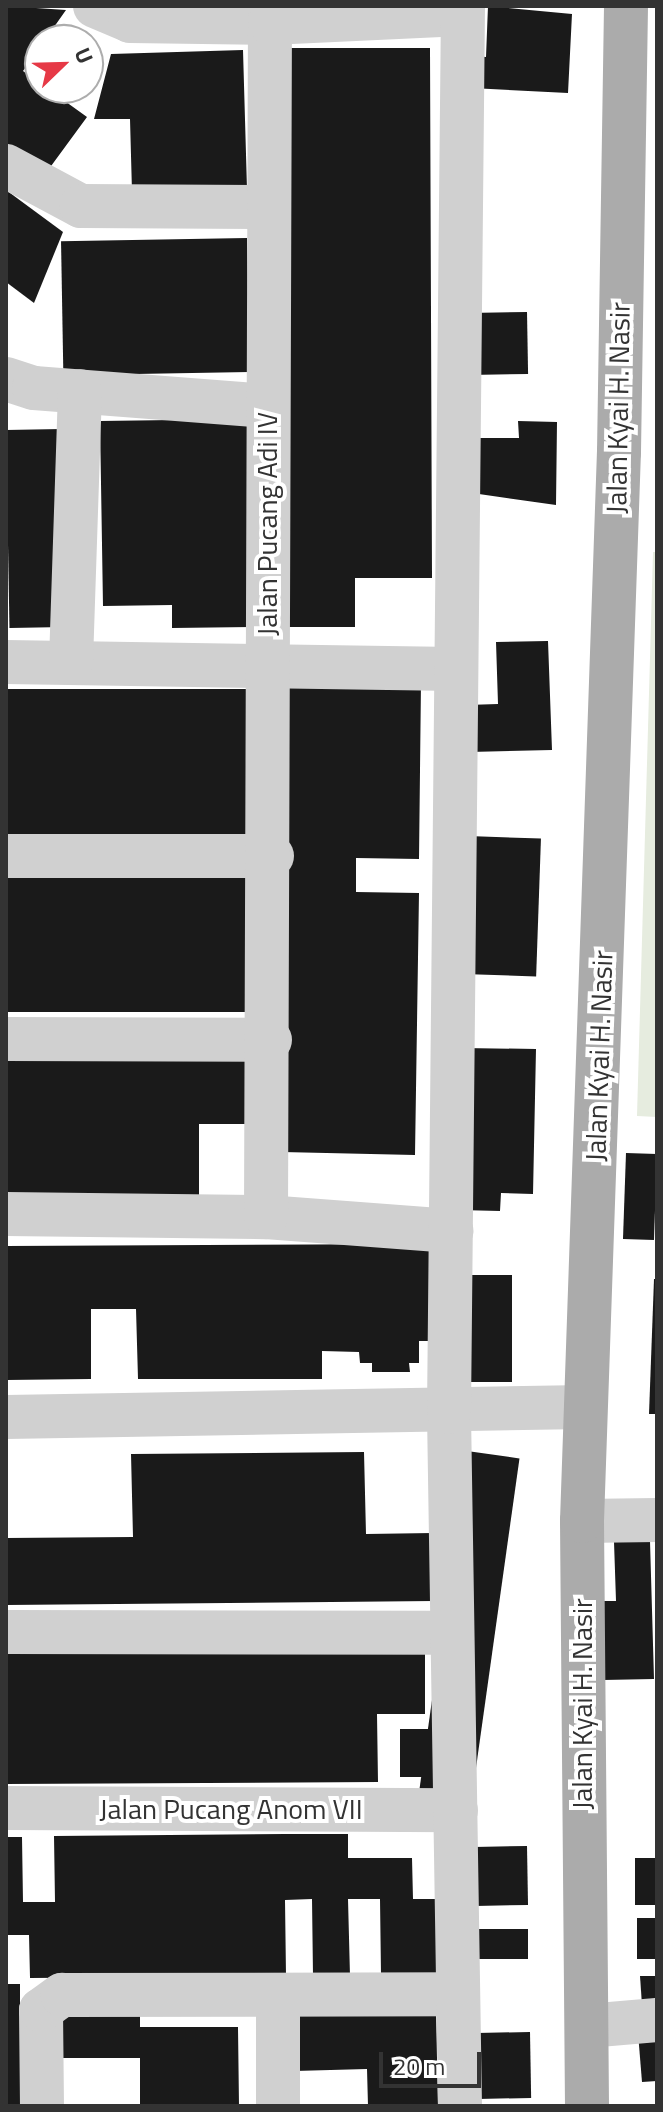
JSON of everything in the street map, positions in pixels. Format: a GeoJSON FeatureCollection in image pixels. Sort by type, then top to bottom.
{"type":"FeatureCollection","features":[{"type":"Feature","properties":{"kind":"main road","name":"Jalan Kyai H. Nasir"},"geometry":{"type":"LineString","coordinates":[[587,2106],[582,1521],[618,468],[626,6]]}},
{"type":"Feature","properties":{"kind":"street"},"geometry":{"type":"LineString","coordinates":[[95,6],[130,21],[462,10],[449,1412],[460,2106]]}},
{"type":"Feature","properties":{"kind":"street","name":"Jalan Pucang Adi IV"},"geometry":{"type":"LineString","coordinates":[[266,1217],[272,856],[267,661],[266,207],[270,14]]}},
{"type":"Feature","properties":{"kind":"street"},"geometry":{"type":"LineString","coordinates":[[6,166],[81,206],[266,207]]}},
{"type":"Feature","properties":{"kind":"street"},"geometry":{"type":"LineString","coordinates":[[6,379],[80,391],[267,406]]}},
{"type":"Feature","properties":{"kind":"street"},"geometry":{"type":"LineString","coordinates":[[71,662],[80,391]]}},
{"type":"Feature","properties":{"kind":"street"},"geometry":{"type":"LineString","coordinates":[[6,662],[267,661],[455,669]]}},
{"type":"Feature","properties":{"kind":"street"},"geometry":{"type":"LineString","coordinates":[[6,856],[272,856]]}},
{"type":"Feature","properties":{"kind":"street"},"geometry":{"type":"LineString","coordinates":[[6,1039],[270,1040]]}},
{"type":"Feature","properties":{"kind":"street"},"geometry":{"type":"LineString","coordinates":[[6,1214],[266,1217],[451,1231]]}},
{"type":"Feature","properties":{"kind":"street"},"geometry":{"type":"LineString","coordinates":[[6,1417],[449,1412],[585,1407]]}},
{"type":"Feature","properties":{"kind":"street"},"geometry":{"type":"LineString","coordinates":[[582,1521],[657,1520]]}},
{"type":"Feature","properties":{"kind":"street"},"geometry":{"type":"LineString","coordinates":[[6,1632],[452,1633]]}},
{"type":"Feature","properties":{"kind":"street","name":"Jalan Pucang Anom VII"},"geometry":{"type":"LineString","coordinates":[[6,1808],[456,1810]]}},
{"type":"Feature","properties":{"kind":"street"},"geometry":{"type":"LineString","coordinates":[[42,2106],[41,2010],[53,1998],[456,1994]]}},
{"type":"Feature","properties":{"kind":"street"},"geometry":{"type":"LineString","coordinates":[[278,1998],[278,2106]]}},
{"type":"Feature","properties":{"kind":"street"},"geometry":{"type":"LineString","coordinates":[[587,2026],[657,2020]]}},
{"type":"Feature","properties":{"kind":"shaded area"},"geometry":{"type":"Polygon","coordinates":[[[653,552],[657,552],[657,1117],[637,1116],[653,552]]]}},
{"type":"Feature","properties":{"kind":"building"},"geometry":{"type":"Polygon","coordinates":[[[6,6],[66,10],[56,24],[24,24],[24,104],[69,104],[87,117],[43,177],[6,150],[6,6]]]}},
{"type":"Feature","properties":{"kind":"building"},"geometry":{"type":"Polygon","coordinates":[[[488,6],[572,14],[568,93],[471,88],[473,56],[486,57],[488,6]]]}},
{"type":"Feature","properties":{"kind":"building"},"geometry":{"type":"Polygon","coordinates":[[[285,48],[430,48],[432,578],[355,578],[355,627],[288,627],[285,48]]]}},
{"type":"Feature","properties":{"kind":"building"},"geometry":{"type":"Polygon","coordinates":[[[243,50],[247,189],[132,192],[130,119],[94,119],[98,104],[104,104],[104,81],[111,54],[243,50]]]}},
{"type":"Feature","properties":{"kind":"building"},"geometry":{"type":"Polygon","coordinates":[[[6,190],[63,232],[34,303],[6,282],[6,190]]]}},
{"type":"Feature","properties":{"kind":"building"},"geometry":{"type":"Polygon","coordinates":[[[247,238],[249,372],[63,375],[61,241],[247,238]]]}},
{"type":"Feature","properties":{"kind":"building"},"geometry":{"type":"Polygon","coordinates":[[[527,312],[528,374],[469,375],[468,313],[527,312]]]}},
{"type":"Feature","properties":{"kind":"building"},"geometry":{"type":"Polygon","coordinates":[[[247,419],[251,627],[172,628],[172,605],[103,606],[100,421],[247,419]]]}},
{"type":"Feature","properties":{"kind":"building"},"geometry":{"type":"Polygon","coordinates":[[[518,421],[557,422],[556,505],[472,493],[474,438],[519,438],[518,421]]]}},
{"type":"Feature","properties":{"kind":"building"},"geometry":{"type":"Polygon","coordinates":[[[61,429],[64,627],[9,628],[6,430],[61,429]]]}},
{"type":"Feature","properties":{"kind":"building"},"geometry":{"type":"Polygon","coordinates":[[[548,641],[552,750],[469,752],[467,705],[498,704],[496,642],[548,641]]]}},
{"type":"Feature","properties":{"kind":"building"},"geometry":{"type":"Polygon","coordinates":[[[287,681],[421,682],[419,859],[356,858],[356,892],[419,893],[415,1155],[282,1152],[287,681]]]}},
{"type":"Feature","properties":{"kind":"building"},"geometry":{"type":"Polygon","coordinates":[[[6,689],[252,689],[252,834],[6,834],[6,689]]]}},
{"type":"Feature","properties":{"kind":"building"},"geometry":{"type":"Polygon","coordinates":[[[468,836],[541,839],[536,976],[463,974],[468,836]]]}},
{"type":"Feature","properties":{"kind":"building"},"geometry":{"type":"Polygon","coordinates":[[[6,864],[250,864],[250,1012],[6,1012],[6,864]]]}},
{"type":"Feature","properties":{"kind":"building"},"geometry":{"type":"Polygon","coordinates":[[[245,1045],[245,1124],[199,1124],[199,1195],[6,1194],[6,1058],[245,1045]]]}},
{"type":"Feature","properties":{"kind":"building"},"geometry":{"type":"Polygon","coordinates":[[[463,1048],[536,1049],[533,1194],[501,1193],[500,1211],[459,1210],[463,1048]]]}},
{"type":"Feature","properties":{"kind":"building"},"geometry":{"type":"Polygon","coordinates":[[[626,1153],[657,1154],[654,1240],[623,1239],[626,1153]]]}},
{"type":"Feature","properties":{"kind":"building"},"geometry":{"type":"Polygon","coordinates":[[[433,1244],[434,1341],[419,1341],[419,1363],[409,1363],[410,1372],[372,1372],[372,1363],[360,1363],[359,1352],[322,1351],[322,1379],[138,1379],[136,1309],[91,1309],[91,1379],[6,1380],[6,1246],[433,1244]]]}},
{"type":"Feature","properties":{"kind":"building"},"geometry":{"type":"Polygon","coordinates":[[[468,1275],[512,1275],[512,1382],[468,1382],[468,1275]]]}},
{"type":"Feature","properties":{"kind":"building"},"geometry":{"type":"Polygon","coordinates":[[[654,1279],[657,1279],[657,1414],[649,1414],[654,1279]]]}},
{"type":"Feature","properties":{"kind":"building"},"geometry":{"type":"Polygon","coordinates":[[[467,1451],[519,1458],[467,1829],[415,1821],[467,1451]]]}},
{"type":"Feature","properties":{"kind":"building"},"geometry":{"type":"Polygon","coordinates":[[[364,1452],[366,1534],[433,1533],[434,1601],[6,1605],[6,1538],[133,1537],[131,1454],[364,1452]]]}},
{"type":"Feature","properties":{"kind":"building"},"geometry":{"type":"Polygon","coordinates":[[[650,1541],[654,1679],[603,1680],[601,1601],[616,1601],[614,1542],[650,1541]]]}},
{"type":"Feature","properties":{"kind":"building"},"geometry":{"type":"Polygon","coordinates":[[[425,1640],[425,1714],[377,1714],[378,1782],[6,1784],[6,1643],[425,1640]]]}},
{"type":"Feature","properties":{"kind":"building"},"geometry":{"type":"Polygon","coordinates":[[[400,1729],[445,1729],[445,1777],[400,1777],[400,1729]]]}},
{"type":"Feature","properties":{"kind":"building"},"geometry":{"type":"Polygon","coordinates":[[[348,1834],[348,1858],[412,1858],[413,1899],[437,1899],[438,1975],[381,1975],[380,1899],[348,1899],[350,1976],[313,1976],[312,1899],[285,1900],[286,1976],[30,1978],[29,1935],[6,1935],[6,1837],[22,1837],[23,1902],[55,1902],[54,1836],[348,1834]]]}},
{"type":"Feature","properties":{"kind":"building"},"geometry":{"type":"Polygon","coordinates":[[[527,1846],[528,1905],[475,1906],[474,1847],[527,1846]]]}},
{"type":"Feature","properties":{"kind":"building"},"geometry":{"type":"Polygon","coordinates":[[[635,1858],[657,1858],[657,1905],[635,1905],[635,1858]]]}},
{"type":"Feature","properties":{"kind":"building"},"geometry":{"type":"Polygon","coordinates":[[[637,1918],[657,1918],[657,1959],[637,1959],[637,1918]]]}},
{"type":"Feature","properties":{"kind":"building"},"geometry":{"type":"Polygon","coordinates":[[[476,1929],[528,1929],[528,1959],[476,1959],[476,1929]]]}},
{"type":"Feature","properties":{"kind":"building"},"geometry":{"type":"Polygon","coordinates":[[[640,1976],[657,1976],[657,2004],[642,2005],[640,1976]]]}},
{"type":"Feature","properties":{"kind":"building"},"geometry":{"type":"Polygon","coordinates":[[[6,1984],[20,1984],[20,2106],[6,2106],[6,1984]]]}},
{"type":"Feature","properties":{"kind":"building"},"geometry":{"type":"Polygon","coordinates":[[[436,2011],[438,2106],[368,2106],[367,2069],[294,2071],[292,2013],[436,2011]]]}},
{"type":"Feature","properties":{"kind":"building"},"geometry":{"type":"Polygon","coordinates":[[[62,2014],[140,2014],[140,2027],[238,2027],[239,2106],[140,2106],[140,2058],[63,2058],[62,2014]]]}},
{"type":"Feature","properties":{"kind":"building"},"geometry":{"type":"Polygon","coordinates":[[[657,2031],[657,2081],[642,2082],[638,2033],[657,2031]]]}},
{"type":"Feature","properties":{"kind":"building"},"geometry":{"type":"Polygon","coordinates":[[[530,2032],[531,2098],[478,2099],[477,2033],[530,2032]]]}}]}
